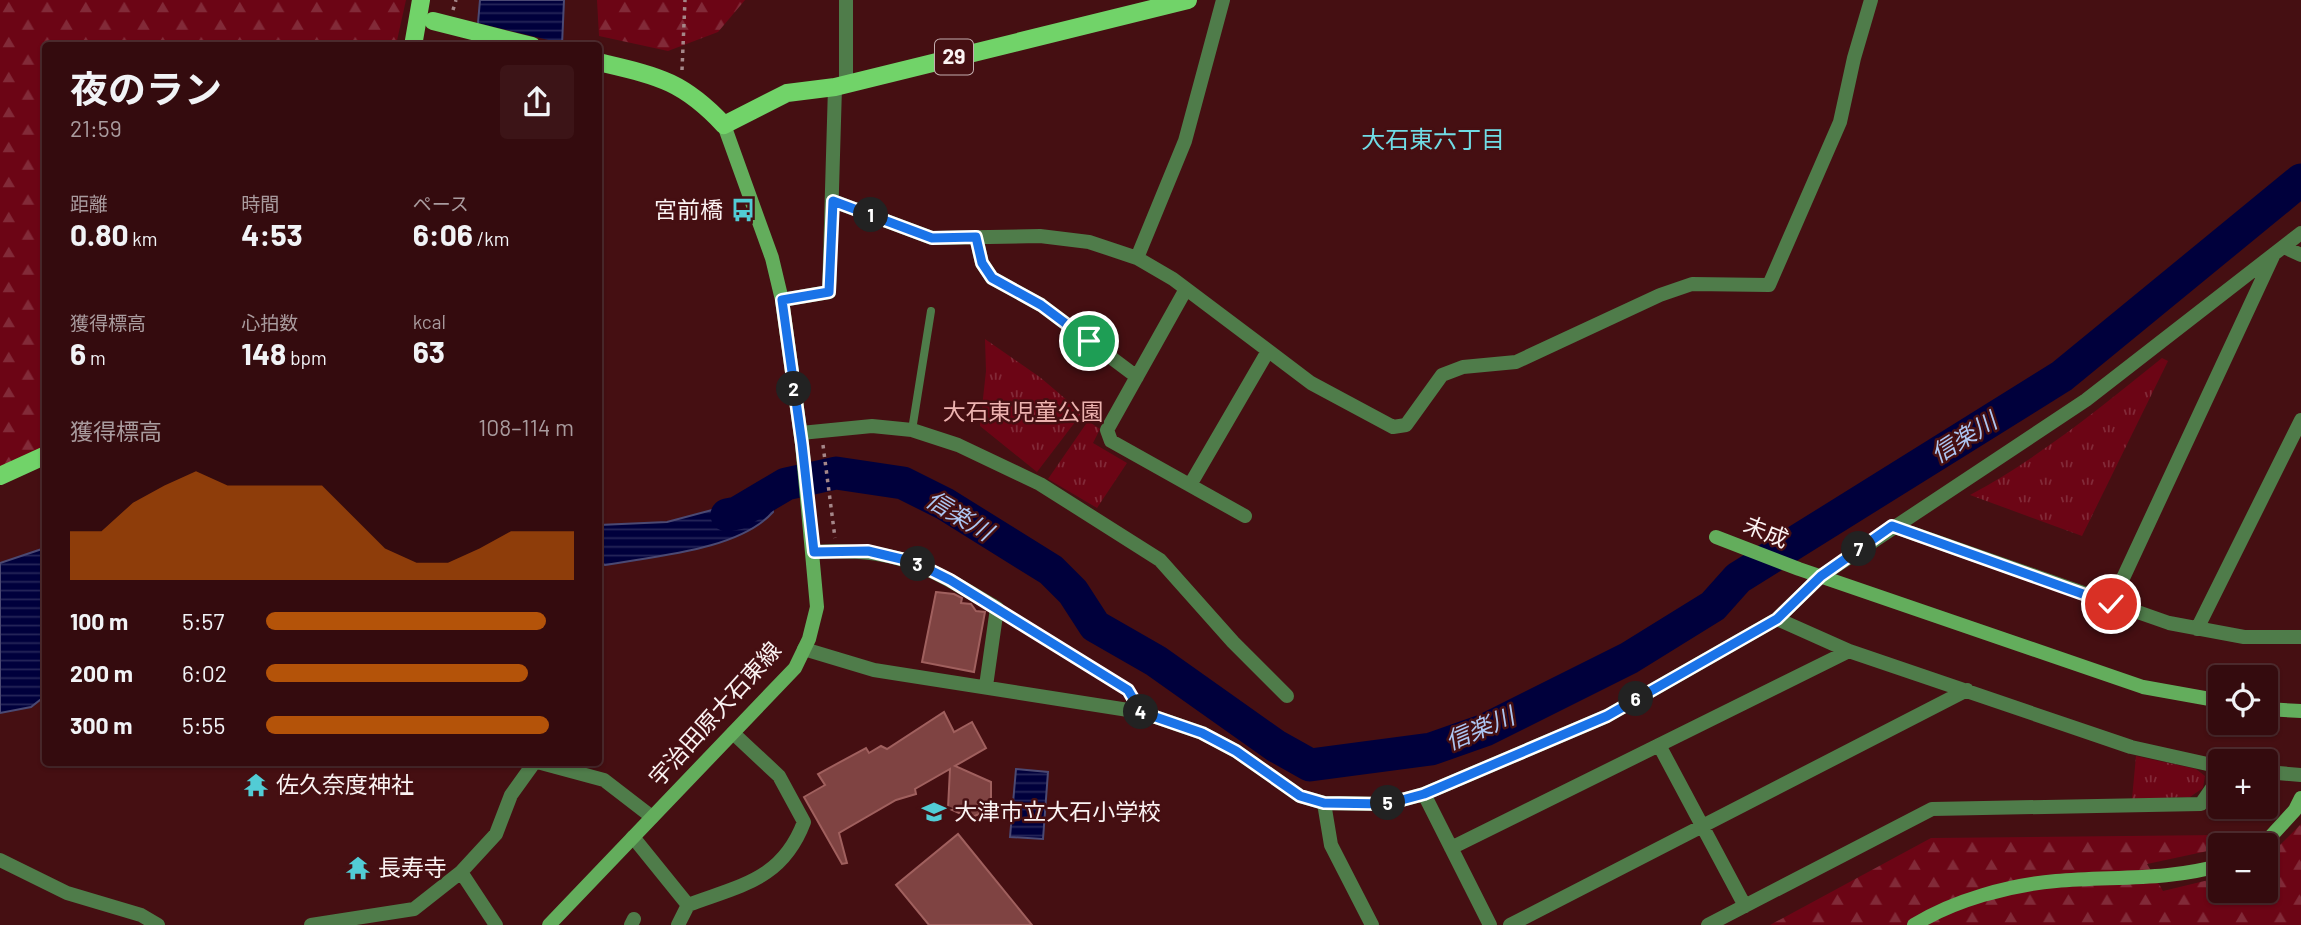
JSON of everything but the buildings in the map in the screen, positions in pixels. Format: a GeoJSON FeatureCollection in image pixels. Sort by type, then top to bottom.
{"type":"FeatureCollection","features":[{"type":"Feature","properties":{"kind":"main road","name":"29"},"geometry":{"type":"LineString","coordinates":[[724,125],[788,93],[840,86],[1188,0]]}},
{"type":"Feature","properties":{"kind":"main road"},"geometry":{"type":"LineString","coordinates":[[414,42],[424,13],[519,42]]}},
{"type":"Feature","properties":{"kind":"main road"},"geometry":{"type":"LineString","coordinates":[[602,63],[680,86],[724,125]]}},
{"type":"Feature","properties":{"kind":"main road"},"geometry":{"type":"LineString","coordinates":[[0,476],[42,457]]}},
{"type":"Feature","properties":{"kind":"street"},"geometry":{"type":"LineString","coordinates":[[782,300],[829,292],[846,0]]}},
{"type":"Feature","properties":{"kind":"street"},"geometry":{"type":"LineString","coordinates":[[1137,258],[1185,141],[1223,0]]}},
{"type":"Feature","properties":{"kind":"street"},"geometry":{"type":"LineString","coordinates":[[833,201],[932,238],[1041,236],[1089,242],[1137,258],[1186,289],[1311,383],[1394,427],[1406,425],[1441,375],[1463,367],[1516,362],[1692,284],[1769,285],[1840,122],[1854,58],[1871,0]]}},
{"type":"Feature","properties":{"kind":"street","name":"宇治田原大石東線"},"geometry":{"type":"LineString","coordinates":[[549,925],[795,668],[817,607],[802,438],[782,300],[772,258],[724,125]]}},
{"type":"Feature","properties":{"kind":"street"},"geometry":{"type":"LineString","coordinates":[[804,649],[874,670],[1141,712],[1202,733],[1236,751],[1300,796],[1324,803],[1387,804],[1424,794],[1607,716],[1777,619],[1821,576],[1892,526],[2086,400],[2301,233]]}},
{"type":"Feature","properties":{"kind":"street"},"geometry":{"type":"LineString","coordinates":[[976,237],[982,263],[992,278],[1041,305],[1137,377]]}},
{"type":"Feature","properties":{"kind":"street"},"geometry":{"type":"LineString","coordinates":[[2279,250],[2301,255]]}},
{"type":"Feature","properties":{"kind":"street"},"geometry":{"type":"LineString","coordinates":[[2111,604],[2279,250]]}},
{"type":"Feature","properties":{"kind":"street"},"geometry":{"type":"LineString","coordinates":[[1186,289],[1107,430],[1111,441],[1245,516]]}},
{"type":"Feature","properties":{"kind":"street"},"geometry":{"type":"LineString","coordinates":[[1190,485],[1268,351]]}},
{"type":"Feature","properties":{"kind":"street"},"geometry":{"type":"LineString","coordinates":[[2197,629],[2301,420]]}},
{"type":"Feature","properties":{"kind":"street"},"geometry":{"type":"LineString","coordinates":[[802,438],[872,426],[912,430],[958,445],[1040,484],[1160,560],[1233,642],[1287,696]]}},
{"type":"Feature","properties":{"kind":"street"},"geometry":{"type":"LineString","coordinates":[[1892,526],[2169,623],[2244,636],[2297,637],[2301,622]]}},
{"type":"Feature","properties":{"kind":"street","name":"未成"},"geometry":{"type":"LineString","coordinates":[[1716,537],[1799,569],[2143,687],[2208,699]]}},
{"type":"Feature","properties":{"kind":"street"},"geometry":{"type":"LineString","coordinates":[[813,544],[902,558],[950,580],[997,608],[986,686]]}},
{"type":"Feature","properties":{"kind":"street"},"geometry":{"type":"LineString","coordinates":[[1777,619],[1849,651],[2131,747],[2208,764]]}},
{"type":"Feature","properties":{"kind":"street"},"geometry":{"type":"LineString","coordinates":[[1451,848],[1849,651]]}},
{"type":"Feature","properties":{"kind":"street"},"geometry":{"type":"LineString","coordinates":[[1510,925],[1967,690]]}},
{"type":"Feature","properties":{"kind":"street"},"geometry":{"type":"LineString","coordinates":[[2278,710],[2301,711]]}},
{"type":"Feature","properties":{"kind":"street"},"geometry":{"type":"LineString","coordinates":[[678,925],[688,905],[767,875],[796,844],[804,822],[779,776],[733,733]]}},
{"type":"Feature","properties":{"kind":"street"},"geometry":{"type":"LineString","coordinates":[[1659,745],[1745,906]]}},
{"type":"Feature","properties":{"kind":"street"},"geometry":{"type":"LineString","coordinates":[[311,925],[414,909],[461,872],[496,834],[511,794],[532,766]]}},
{"type":"Feature","properties":{"kind":"street"},"geometry":{"type":"LineString","coordinates":[[552,766],[604,780],[652,817]]}},
{"type":"Feature","properties":{"kind":"street"},"geometry":{"type":"LineString","coordinates":[[2278,773],[2301,775]]}},
{"type":"Feature","properties":{"kind":"street"},"geometry":{"type":"LineString","coordinates":[[1424,794],[1490,925]]}},
{"type":"Feature","properties":{"kind":"street"},"geometry":{"type":"LineString","coordinates":[[1708,925],[1932,809],[2201,804],[2208,794]]}},
{"type":"Feature","properties":{"kind":"street"},"geometry":{"type":"LineString","coordinates":[[2274,833],[2295,810],[2301,798]]}},
{"type":"Feature","properties":{"kind":"street"},"geometry":{"type":"LineString","coordinates":[[1324,803],[1331,845],[1372,925]]}},
{"type":"Feature","properties":{"kind":"street"},"geometry":{"type":"LineString","coordinates":[[633,837],[688,905]]}},
{"type":"Feature","properties":{"kind":"street"},"geometry":{"type":"LineString","coordinates":[[0,860],[67,893],[141,915],[158,925]]}},
{"type":"Feature","properties":{"kind":"street"},"geometry":{"type":"LineString","coordinates":[[1914,925],[1993,893],[2054,881],[2193,874],[2208,870]]}},
{"type":"Feature","properties":{"kind":"street"},"geometry":{"type":"LineString","coordinates":[[461,872],[496,925]]}},
{"type":"Feature","properties":{"kind":"lane"},"geometry":{"type":"LineString","coordinates":[[912,430],[931,311]]}},
{"type":"Feature","properties":{"kind":"path"},"geometry":{"type":"LineString","coordinates":[[680,86],[685,0]]}},
{"type":"Feature","properties":{"kind":"path"},"geometry":{"type":"LineString","coordinates":[[821,432],[836,541]]}},
{"type":"Feature","properties":{"kind":"path"},"geometry":{"type":"LineString","coordinates":[[997,608],[1128,690],[1141,712]]}},
{"type":"Feature","properties":{"kind":"green space"},"geometry":{"type":"Polygon","coordinates":[[[0,0],[406,0],[397,42],[42,42],[42,447],[29,456],[0,467],[0,0]]]}},
{"type":"Feature","properties":{"kind":"green space"},"geometry":{"type":"Polygon","coordinates":[[[597,0],[745,0],[718,32],[668,51],[599,36],[597,0]]]}},
{"type":"Feature","properties":{"kind":"green space","name":"大石東児童公園"},"geometry":{"type":"Polygon","coordinates":[[[985,339],[1041,378],[1082,413],[1037,472],[980,426],[986,371],[985,339]]]}},
{"type":"Feature","properties":{"kind":"green space"},"geometry":{"type":"Polygon","coordinates":[[[2162,358],[2168,361],[2082,536],[1970,495],[2045,448],[2162,358]]]}},
{"type":"Feature","properties":{"kind":"green space"},"geometry":{"type":"Polygon","coordinates":[[[1088,421],[1100,429],[1093,443],[1127,463],[1097,508],[1048,479],[1088,421]]]}},
{"type":"Feature","properties":{"kind":"green space"},"geometry":{"type":"Polygon","coordinates":[[[2136,756],[2196,769],[2205,776],[2203,788],[2190,797],[2132,799],[2136,756]]]}},
{"type":"Feature","properties":{"kind":"green space"},"geometry":{"type":"Polygon","coordinates":[[[2301,824],[2301,925],[1770,925],[1931,838],[2208,835],[2208,851],[2147,864],[2163,891],[2208,880],[2208,903],[2278,903],[2278,847],[2301,824]]]}},
{"type":"Feature","properties":{"kind":"shaded area"},"geometry":{"type":"Polygon","coordinates":[[[480,0],[564,0],[562,42],[476,42],[480,0]]]}},
{"type":"Feature","properties":{"kind":"shaded area"},"geometry":{"type":"Polygon","coordinates":[[[772,494],[773,512],[758,525],[739,535],[695,549],[602,564],[602,525],[667,522],[772,494]]]}},
{"type":"Feature","properties":{"kind":"shaded area"},"geometry":{"type":"Polygon","coordinates":[[[42,549],[42,698],[31,707],[0,713],[0,563],[42,549]]]}},
{"type":"Feature","properties":{"kind":"shaded area"},"geometry":{"type":"Polygon","coordinates":[[[1016,769],[1048,772],[1043,839],[1010,837],[1016,769]]]}},
{"type":"Feature","properties":{"kind":"pier"},"geometry":{"type":"Polygon","coordinates":[[[474,22],[557,42],[486,42],[473,39],[474,22]]]}},
{"type":"Feature","properties":{"kind":"waterway","name":"信楽川"},"geometry":{"type":"LineString","coordinates":[[727,515],[737,513],[786,484],[836,473],[903,483],[945,504],[1051,570],[1073,592],[1095,626],[1156,661],[1276,746],[1310,765],[1431,749],[1485,730],[1629,658],[1713,606],[1738,578],[2062,376],[2301,180]]}},
{"type":"Feature","properties":{"kind":"place","name":"宮前橋"},"geometry":{"type":"Point","coordinates":[743,210]}},
{"type":"Feature","properties":{"kind":"place","name":"佐久奈度神社"},"geometry":{"type":"Point","coordinates":[256,785]}},
{"type":"Feature","properties":{"kind":"place","name":"大津市立大石小学校"},"geometry":{"type":"Point","coordinates":[934,812]}},
{"type":"Feature","properties":{"kind":"place","name":"長寿寺"},"geometry":{"type":"Point","coordinates":[358,868]}},
{"type":"Feature","properties":{"kind":"district","name":"大石東六丁目"},"geometry":{"type":"Point","coordinates":[1433,140]}},
{"type":"Feature","properties":{"kind":"route"},"geometry":{"type":"LineString","coordinates":[[1089,341],[1041,305],[992,278],[982,263],[976,237],[953,240],[932,238],[833,201],[829,292],[782,300],[814,552],[868,551],[914,562],[950,580],[1128,690],[1141,712],[1202,733],[1236,751],[1300,796],[1324,803],[1387,804],[1424,794],[1607,716],[1777,619],[1821,576],[1892,526],[2111,604]]}}]}
